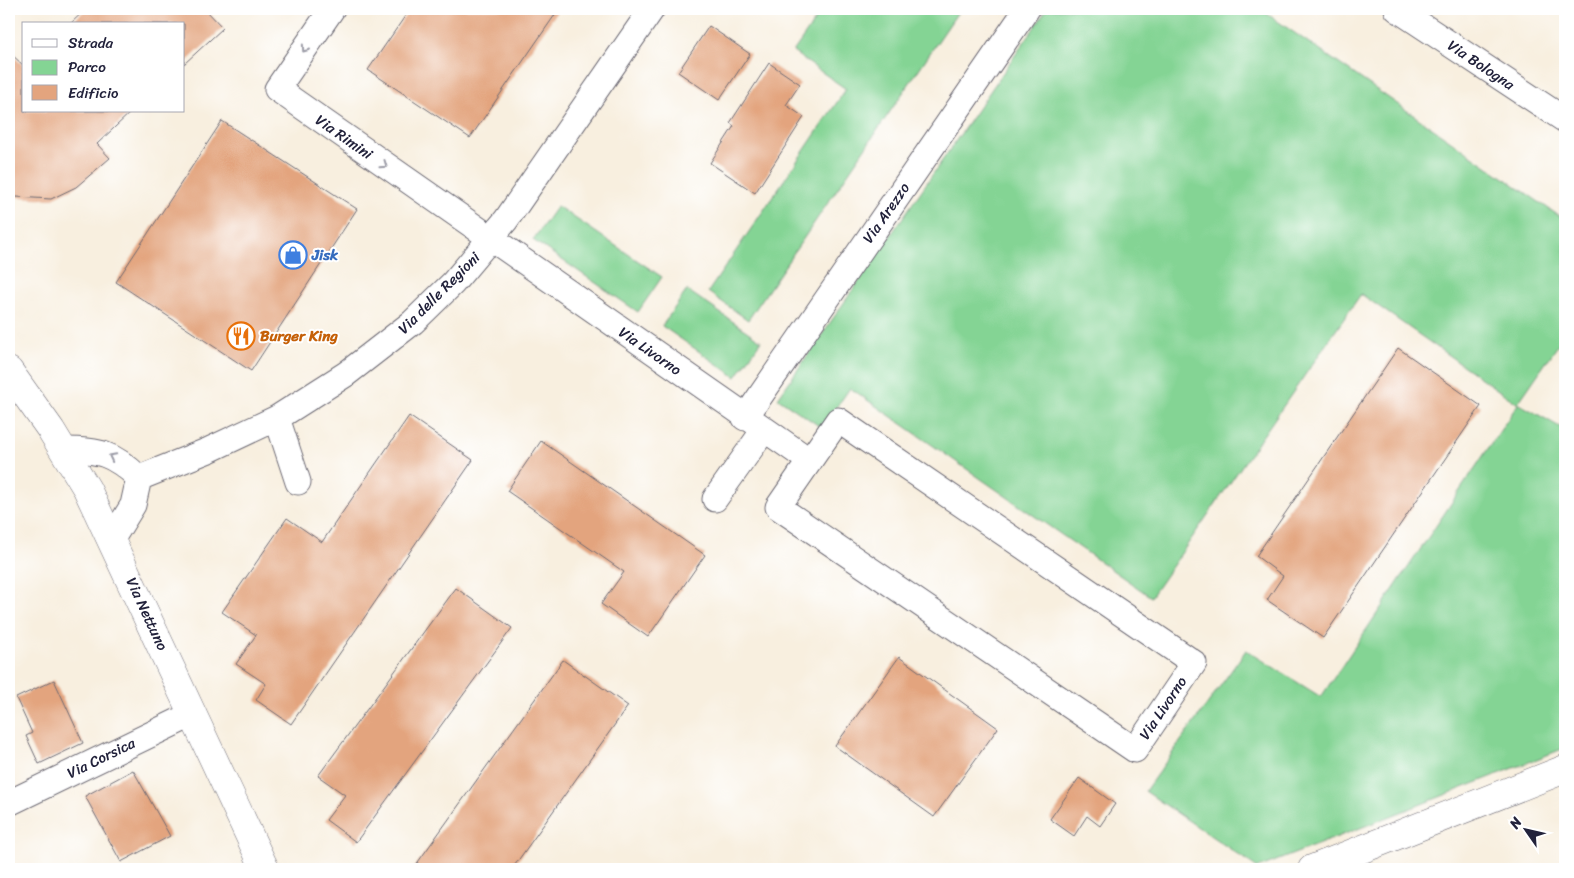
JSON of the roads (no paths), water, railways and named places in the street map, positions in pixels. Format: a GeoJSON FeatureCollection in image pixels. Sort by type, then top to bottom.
{"type":"FeatureCollection","features":[{"type":"Feature","properties":{"kind":"main road","name":"Via Nettuno"},"geometry":{"type":"LineString","coordinates":[[9,371],[64,450],[112,539],[265,869]]}},
{"type":"Feature","properties":{"kind":"main road"},"geometry":{"type":"LineString","coordinates":[[1312,869],[1565,769]]}},
{"type":"Feature","properties":{"kind":"street","name":"Via Rimini"},"geometry":{"type":"LineString","coordinates":[[332,9],[277,89],[490,240]]}},
{"type":"Feature","properties":{"kind":"street","name":"Via delle Regioni"},"geometry":{"type":"LineString","coordinates":[[138,478],[209,450],[277,418],[339,379],[394,338],[435,302],[490,240],[522,200],[652,9]]}},
{"type":"Feature","properties":{"kind":"street","name":"Via Arezzo"},"geometry":{"type":"LineString","coordinates":[[715,499],[754,424],[1028,9]]}},
{"type":"Feature","properties":{"kind":"street","name":"Via Bologna"},"geometry":{"type":"LineString","coordinates":[[1397,9],[1565,120]]}},
{"type":"Feature","properties":{"kind":"street","name":"Via Livorno"},"geometry":{"type":"LineString","coordinates":[[490,240],[810,461]]}},
{"type":"Feature","properties":{"kind":"street"},"geometry":{"type":"LineString","coordinates":[[277,418],[298,482]]}},
{"type":"Feature","properties":{"kind":"street","name":"Via Livorno"},"geometry":{"type":"LineString","coordinates":[[838,420],[1194,663],[1135,750],[778,507],[810,461],[838,420]]}},
{"type":"Feature","properties":{"kind":"street"},"geometry":{"type":"LineString","coordinates":[[64,450],[88,450],[110,456],[138,478],[133,505],[112,539]]}},
{"type":"Feature","properties":{"kind":"street","name":"Via Corsica"},"geometry":{"type":"LineString","coordinates":[[9,803],[194,714]]}},
{"type":"Feature","properties":{"kind":"place","name":"Jisk"},"geometry":{"type":"Point","coordinates":[293,255]}},
{"type":"Feature","properties":{"kind":"place","name":"Burger King"},"geometry":{"type":"Point","coordinates":[241,336]}}]}
